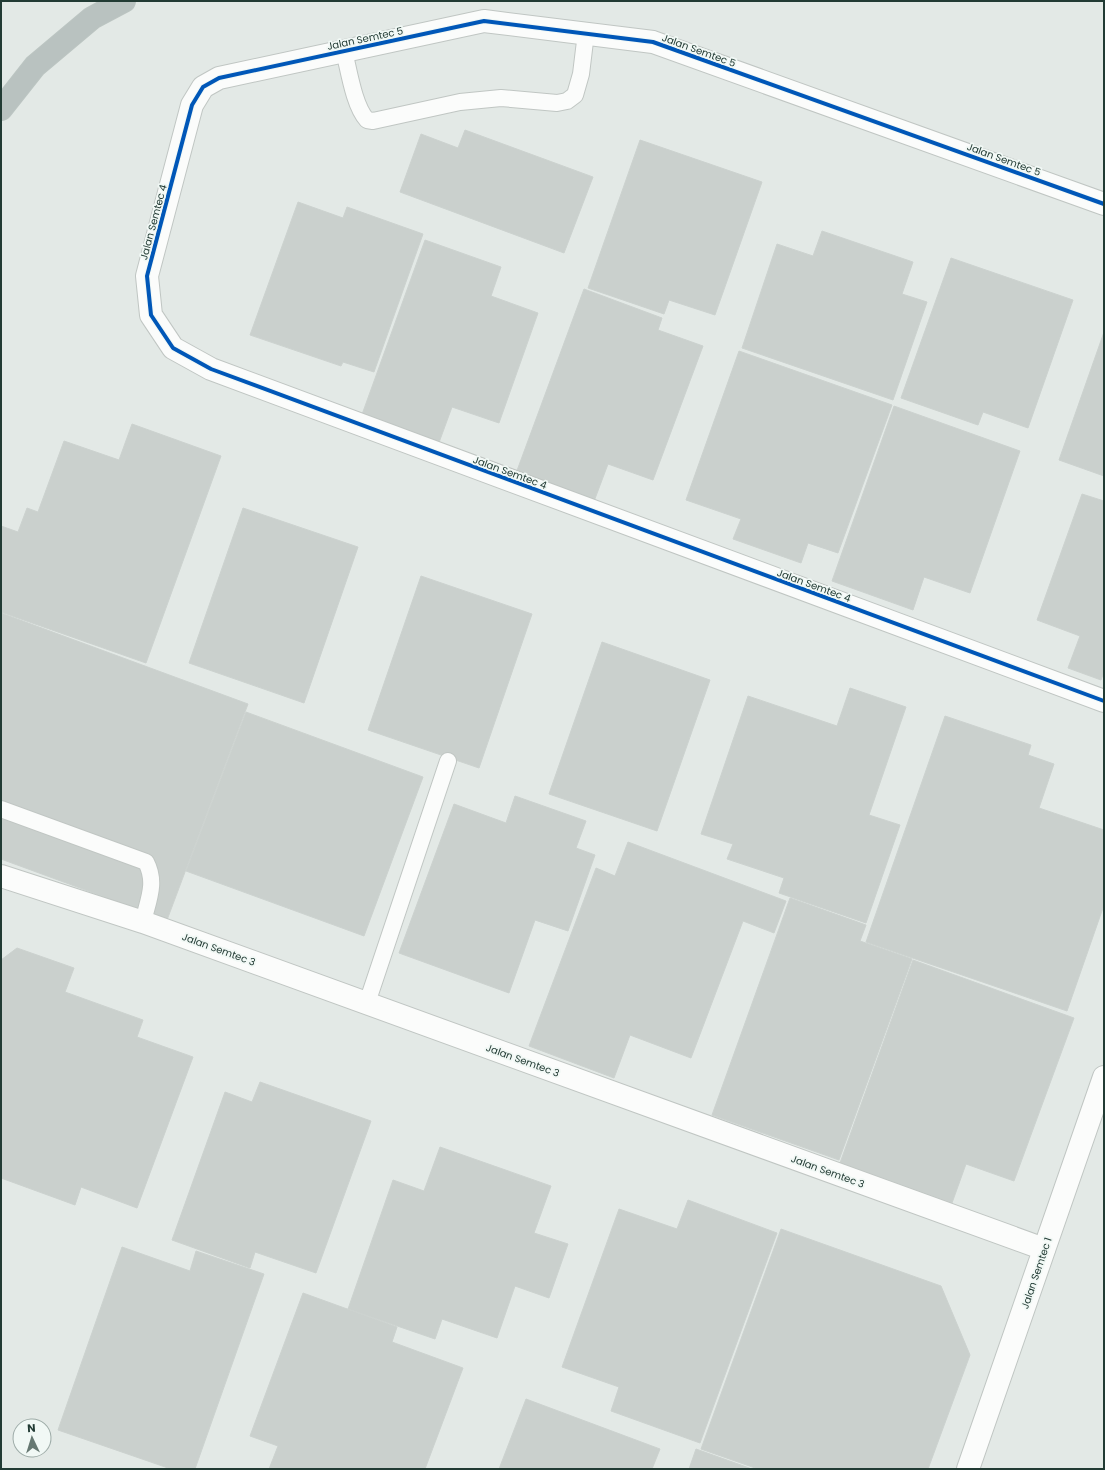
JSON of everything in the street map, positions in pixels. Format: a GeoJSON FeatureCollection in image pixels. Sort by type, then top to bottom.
{"type":"FeatureCollection","features":[{"type":"Feature","properties":{"kind":"highway"},"geometry":{"type":"LineString","coordinates":[[1,108],[35,66],[92,18],[124,1]]}},
{"type":"Feature","properties":{"kind":"street","name":"Jalan Semtec 5"},"geometry":{"type":"LineString","coordinates":[[203,87],[219,78],[484,21],[586,33],[653,42],[1104,204]]}},
{"type":"Feature","properties":{"kind":"street","name":"Jalan Semtec 4"},"geometry":{"type":"LineString","coordinates":[[203,87],[192,105],[147,276],[151,315],[173,348],[211,370],[1104,701]]}},
{"type":"Feature","properties":{"kind":"street","name":"Jalan Semtec 3"},"geometry":{"type":"LineString","coordinates":[[1,876],[143,922],[1044,1249]]}},
{"type":"Feature","properties":{"kind":"street","name":"Jalan Semtec 1"},"geometry":{"type":"LineString","coordinates":[[968,1469],[1104,1077]]}},
{"type":"Feature","properties":{"kind":"lane"},"geometry":{"type":"LineString","coordinates":[[344,51],[353,90],[363,116],[367,120],[374,121],[460,102],[501,98],[557,103],[567,101],[575,95],[581,74],[586,33]]}},
{"type":"Feature","properties":{"kind":"lane"},"geometry":{"type":"LineString","coordinates":[[367,1003],[448,761]]}},
{"type":"Feature","properties":{"kind":"lane"},"geometry":{"type":"LineString","coordinates":[[1,809],[146,862],[151,871],[152,885],[143,922]]}},
{"type":"Feature","properties":{"kind":"building"},"geometry":{"type":"Polygon","coordinates":[[[465,130],[593,177],[564,253],[400,192],[421,134],[458,148],[465,130]]]}},
{"type":"Feature","properties":{"kind":"building"},"geometry":{"type":"Polygon","coordinates":[[[640,140],[762,182],[715,315],[669,300],[664,314],[588,288],[640,140]]]}},
{"type":"Feature","properties":{"kind":"building"},"geometry":{"type":"Polygon","coordinates":[[[298,202],[343,218],[347,207],[423,234],[374,372],[343,362],[341,366],[250,335],[298,202]]]}},
{"type":"Feature","properties":{"kind":"building"},"geometry":{"type":"Polygon","coordinates":[[[822,231],[913,262],[902,294],[927,302],[893,400],[742,348],[777,244],[813,256],[822,231]]]}},
{"type":"Feature","properties":{"kind":"building"},"geometry":{"type":"Polygon","coordinates":[[[425,240],[501,267],[491,296],[538,313],[499,423],[452,407],[437,448],[360,420],[425,240]]]}},
{"type":"Feature","properties":{"kind":"building"},"geometry":{"type":"Polygon","coordinates":[[[951,258],[1073,300],[1028,428],[983,412],[978,425],[901,398],[951,258]]]}},
{"type":"Feature","properties":{"kind":"building"},"geometry":{"type":"Polygon","coordinates":[[[584,289],[662,318],[658,330],[703,346],[653,480],[608,464],[593,504],[515,476],[584,289]]]}},
{"type":"Feature","properties":{"kind":"building"},"geometry":{"type":"Polygon","coordinates":[[[1104,332],[1104,476],[1059,460],[1104,332]]]}},
{"type":"Feature","properties":{"kind":"building"},"geometry":{"type":"Polygon","coordinates":[[[739,351],[892,405],[838,553],[808,543],[801,563],[733,539],[741,519],[686,500],[739,351]]]}},
{"type":"Feature","properties":{"kind":"building"},"geometry":{"type":"Polygon","coordinates":[[[894,406],[1020,451],[970,593],[924,577],[913,610],[832,581],[894,406]]]}},
{"type":"Feature","properties":{"kind":"building"},"geometry":{"type":"Polygon","coordinates":[[[132,424],[221,456],[146,663],[1,612],[1,526],[18,532],[27,508],[38,512],[64,441],[119,460],[132,424]]]}},
{"type":"Feature","properties":{"kind":"building"},"geometry":{"type":"Polygon","coordinates":[[[1082,494],[1104,501],[1104,672],[1101,680],[1068,668],[1080,636],[1037,620],[1082,494]]]}},
{"type":"Feature","properties":{"kind":"building"},"geometry":{"type":"Polygon","coordinates":[[[243,508],[358,547],[304,703],[189,663],[243,508]]]}},
{"type":"Feature","properties":{"kind":"building"},"geometry":{"type":"Polygon","coordinates":[[[421,576],[532,614],[479,768],[368,730],[421,576]]]}},
{"type":"Feature","properties":{"kind":"building"},"geometry":{"type":"Polygon","coordinates":[[[1,613],[248,704],[167,920],[1,859],[1,613]]]}},
{"type":"Feature","properties":{"kind":"building"},"geometry":{"type":"Polygon","coordinates":[[[602,642],[710,680],[657,831],[549,794],[602,642]]]}},
{"type":"Feature","properties":{"kind":"building"},"geometry":{"type":"Polygon","coordinates":[[[850,688],[906,707],[869,815],[900,825],[866,923],[779,893],[784,878],[727,859],[733,844],[701,834],[748,696],[837,726],[850,688]]]}},
{"type":"Feature","properties":{"kind":"building"},"geometry":{"type":"Polygon","coordinates":[[[246,712],[423,777],[364,936],[186,871],[246,712]]]}},
{"type":"Feature","properties":{"kind":"building"},"geometry":{"type":"Polygon","coordinates":[[[945,716],[1031,745],[1028,755],[1054,764],[1039,808],[1104,830],[1104,905],[1067,1011],[866,942],[945,716]]]}},
{"type":"Feature","properties":{"kind":"building"},"geometry":{"type":"Polygon","coordinates":[[[515,796],[586,821],[576,848],[595,855],[568,931],[535,920],[509,993],[399,953],[454,804],[506,823],[515,796]]]}},
{"type":"Feature","properties":{"kind":"building"},"geometry":{"type":"Polygon","coordinates":[[[628,842],[786,901],[774,933],[743,921],[691,1058],[630,1035],[614,1078],[529,1046],[596,868],[615,876],[628,842]]]}},
{"type":"Feature","properties":{"kind":"building"},"geometry":{"type":"Polygon","coordinates":[[[790,898],[866,925],[860,941],[912,959],[839,1160],[712,1115],[790,898]]]}},
{"type":"Feature","properties":{"kind":"building"},"geometry":{"type":"Polygon","coordinates":[[[17,948],[74,968],[65,992],[143,1020],[137,1037],[193,1057],[137,1208],[81,1187],[75,1205],[1,1178],[1,960],[17,948]]]}},
{"type":"Feature","properties":{"kind":"building"},"geometry":{"type":"Polygon","coordinates":[[[913,960],[1074,1018],[1014,1181],[966,1164],[952,1203],[840,1163],[913,960]]]}},
{"type":"Feature","properties":{"kind":"building"},"geometry":{"type":"Polygon","coordinates":[[[260,1082],[371,1121],[316,1273],[255,1252],[250,1268],[172,1240],[225,1092],[252,1102],[260,1082]]]}},
{"type":"Feature","properties":{"kind":"building"},"geometry":{"type":"Polygon","coordinates":[[[440,1147],[551,1186],[534,1233],[568,1244],[549,1298],[515,1286],[497,1338],[442,1319],[435,1339],[348,1309],[393,1180],[424,1191],[440,1147]]]}},
{"type":"Feature","properties":{"kind":"building"},"geometry":{"type":"Polygon","coordinates":[[[688,1200],[777,1233],[700,1443],[611,1411],[619,1387],[562,1367],[619,1209],[677,1229],[688,1200]]]}},
{"type":"Feature","properties":{"kind":"building"},"geometry":{"type":"Polygon","coordinates":[[[781,1229],[941,1286],[970,1355],[928,1469],[758,1469],[701,1449],[781,1229]]]}},
{"type":"Feature","properties":{"kind":"building"},"geometry":{"type":"Polygon","coordinates":[[[122,1247],[190,1271],[196,1251],[264,1274],[195,1469],[171,1469],[58,1430],[122,1247]]]}},
{"type":"Feature","properties":{"kind":"building"},"geometry":{"type":"Polygon","coordinates":[[[303,1293],[397,1327],[392,1342],[463,1368],[425,1469],[269,1469],[278,1446],[250,1436],[303,1293]]]}},
{"type":"Feature","properties":{"kind":"building"},"geometry":{"type":"Polygon","coordinates":[[[526,1399],[660,1449],[652,1469],[499,1469],[526,1399]]]}},
{"type":"Feature","properties":{"kind":"building"},"geometry":{"type":"Polygon","coordinates":[[[696,1449],[752,1469],[689,1469],[696,1449]]]}},
{"type":"Feature","properties":{"kind":"cycle path"},"geometry":{"type":"LineString","coordinates":[[1104,204],[653,42],[484,21],[219,78],[203,87],[192,105],[147,276],[151,315],[173,348],[211,369],[1104,701]]}}]}
